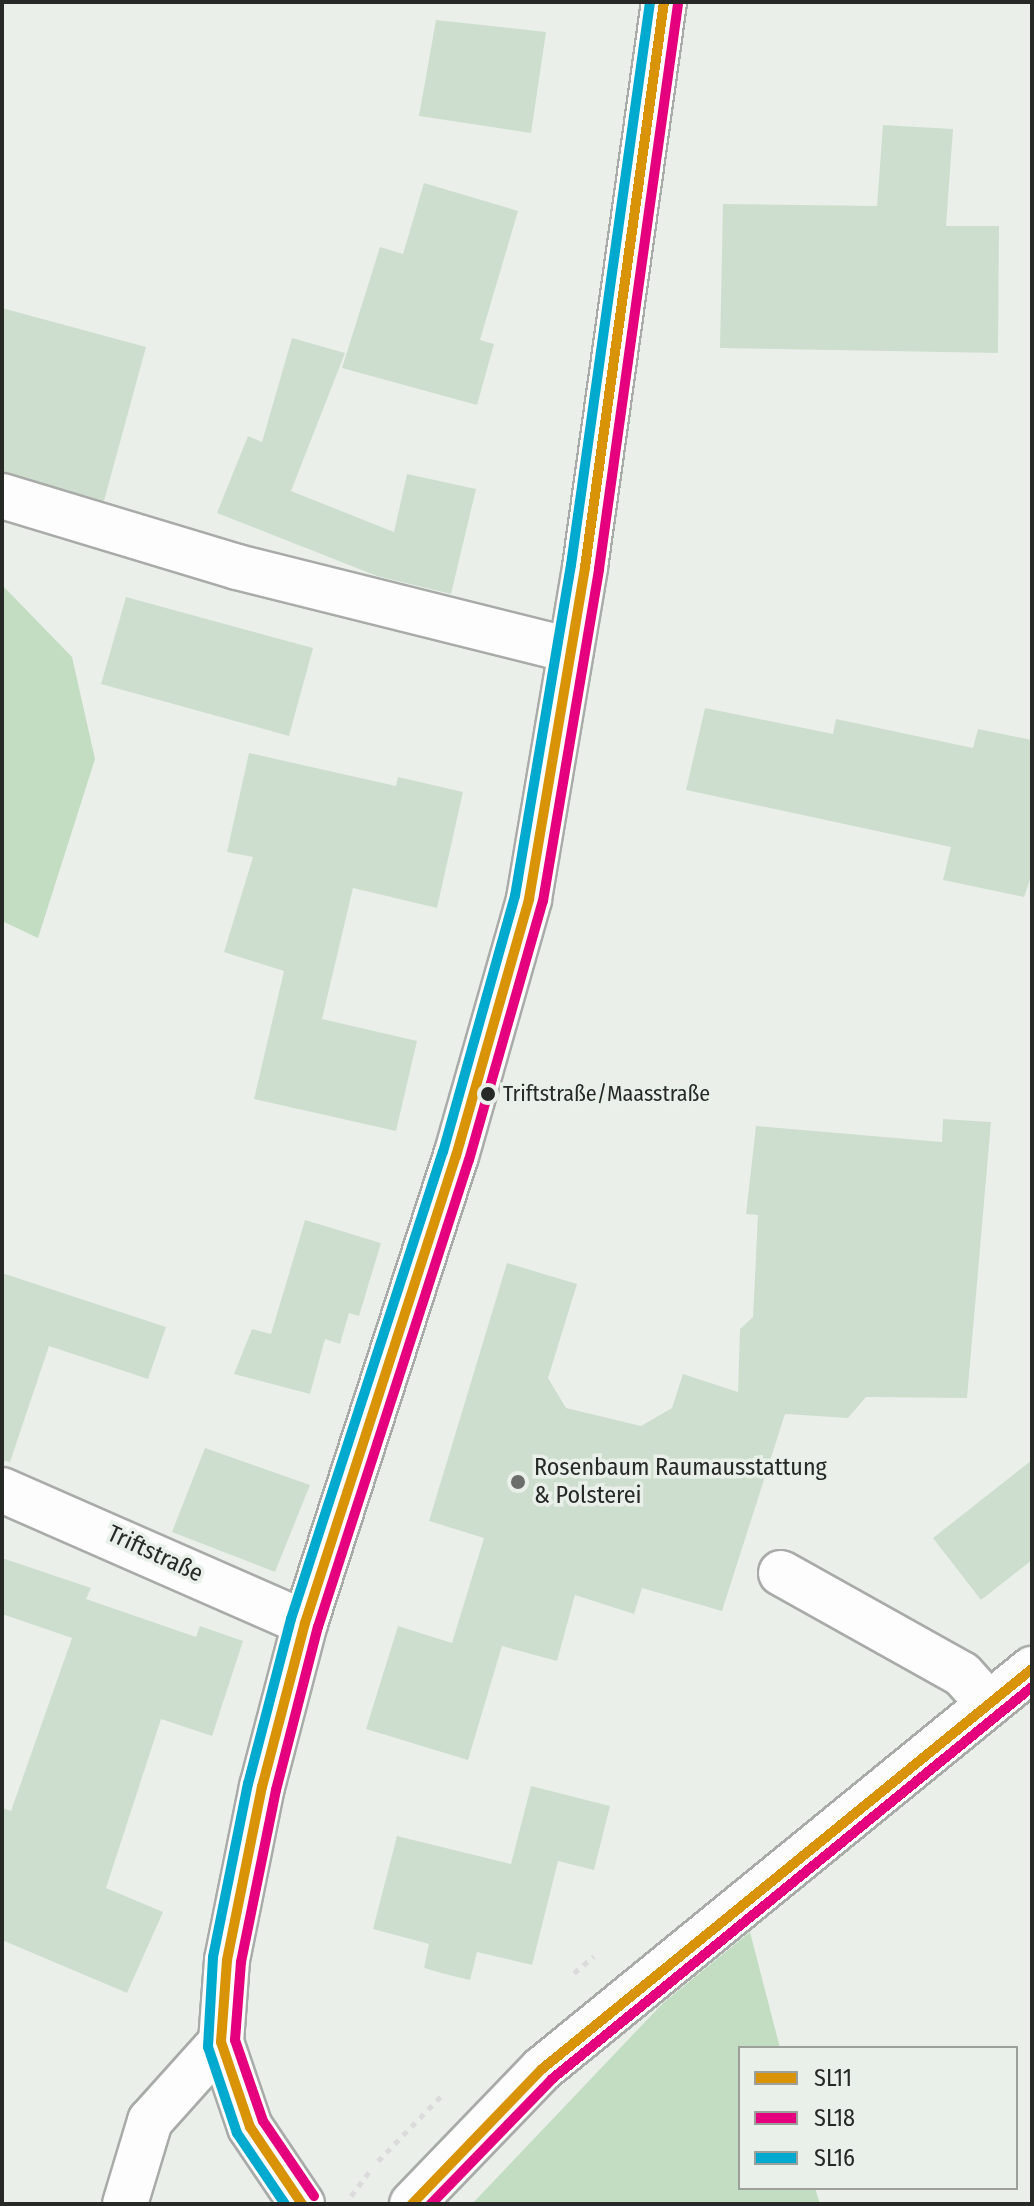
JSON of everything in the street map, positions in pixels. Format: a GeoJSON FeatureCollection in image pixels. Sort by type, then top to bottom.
{"type":"FeatureCollection","features":[{"type":"Feature","properties":{"kind":"street"},"geometry":{"type":"LineString","coordinates":[[302,2204],[250,2127],[221,2042],[227,1960],[262,1787],[305,1623],[456,1156],[529,899],[571,650],[664,2]]}},
{"type":"Feature","properties":{"kind":"street"},"geometry":{"type":"LineString","coordinates":[[2,496],[237,567],[571,650]]}},
{"type":"Feature","properties":{"kind":"street","name":"Triftstraße"},"geometry":{"type":"LineString","coordinates":[[2,1490],[305,1623]]}},
{"type":"Feature","properties":{"kind":"street"},"geometry":{"type":"LineString","coordinates":[[781,1573],[962,1674],[988,1703]]}},
{"type":"Feature","properties":{"kind":"street"},"geometry":{"type":"LineString","coordinates":[[412,2204],[542,2069],[1032,1669]]}},
{"type":"Feature","properties":{"kind":"street"},"geometry":{"type":"LineString","coordinates":[[125,2204],[150,2121],[221,2042]]}},
{"type":"Feature","properties":{"kind":"green space"},"geometry":{"type":"Polygon","coordinates":[[[2,585],[72,657],[95,759],[38,938],[2,921],[2,585]]]}},
{"type":"Feature","properties":{"kind":"green space"},"geometry":{"type":"Polygon","coordinates":[[[750,1932],[779,2046],[738,2046],[738,2190],[816,2190],[820,2204],[472,2204],[663,2003],[750,1932]]]}},
{"type":"Feature","properties":{"kind":"building"},"geometry":{"type":"Polygon","coordinates":[[[436,20],[546,32],[531,133],[419,116],[436,20]]]}},
{"type":"Feature","properties":{"kind":"building"},"geometry":{"type":"Polygon","coordinates":[[[883,125],[953,129],[946,226],[999,226],[998,353],[720,348],[723,204],[877,206],[883,125]]]}},
{"type":"Feature","properties":{"kind":"building"},"geometry":{"type":"Polygon","coordinates":[[[424,183],[518,211],[480,340],[494,344],[477,405],[342,368],[380,247],[403,254],[424,183]]]}},
{"type":"Feature","properties":{"kind":"building"},"geometry":{"type":"Polygon","coordinates":[[[2,308],[146,347],[104,501],[2,472],[2,308]]]}},
{"type":"Feature","properties":{"kind":"building"},"geometry":{"type":"Polygon","coordinates":[[[292,338],[345,353],[291,491],[394,532],[407,474],[476,489],[451,594],[377,576],[217,513],[248,436],[262,442],[292,338]]]}},
{"type":"Feature","properties":{"kind":"building"},"geometry":{"type":"Polygon","coordinates":[[[126,597],[313,648],[289,736],[101,684],[126,597]]]}},
{"type":"Feature","properties":{"kind":"building"},"geometry":{"type":"Polygon","coordinates":[[[705,708],[833,734],[836,719],[973,748],[978,729],[1032,740],[1032,874],[1024,897],[943,880],[951,847],[686,790],[705,708]]]}},
{"type":"Feature","properties":{"kind":"building"},"geometry":{"type":"Polygon","coordinates":[[[249,753],[396,786],[398,777],[463,792],[437,908],[353,888],[322,1019],[417,1041],[396,1131],[254,1099],[284,971],[224,952],[253,857],[227,852],[249,753]]]}},
{"type":"Feature","properties":{"kind":"building"},"geometry":{"type":"Polygon","coordinates":[[[943,1119],[991,1122],[967,1398],[866,1397],[848,1418],[785,1414],[722,1611],[642,1588],[634,1614],[575,1595],[557,1661],[502,1646],[468,1760],[366,1729],[398,1626],[452,1643],[484,1538],[429,1521],[507,1263],[577,1284],[548,1378],[566,1408],[641,1426],[672,1408],[683,1374],[738,1392],[740,1329],[753,1317],[758,1215],[746,1214],[756,1126],[942,1142],[943,1119]]]}},
{"type":"Feature","properties":{"kind":"building"},"geometry":{"type":"Polygon","coordinates":[[[305,1220],[381,1243],[359,1316],[349,1313],[340,1344],[325,1339],[310,1394],[234,1374],[252,1329],[271,1334],[305,1220]]]}},
{"type":"Feature","properties":{"kind":"building"},"geometry":{"type":"Polygon","coordinates":[[[2,1273],[166,1327],[148,1379],[49,1346],[10,1462],[2,1460],[2,1273]]]}},
{"type":"Feature","properties":{"kind":"building"},"geometry":{"type":"Polygon","coordinates":[[[205,1448],[310,1485],[275,1572],[172,1532],[205,1448]]]}},
{"type":"Feature","properties":{"kind":"building"},"geometry":{"type":"Polygon","coordinates":[[[1032,1460],[1032,1560],[981,1600],[933,1538],[1032,1460]]]}},
{"type":"Feature","properties":{"kind":"building"},"geometry":{"type":"Polygon","coordinates":[[[2,1558],[91,1588],[86,1599],[196,1637],[200,1626],[243,1641],[212,1736],[161,1719],[106,1888],[163,1912],[127,1993],[2,1940],[2,1808],[11,1811],[72,1638],[2,1614],[2,1558]]]}},
{"type":"Feature","properties":{"kind":"building"},"geometry":{"type":"Polygon","coordinates":[[[531,1786],[610,1806],[594,1870],[558,1861],[532,1965],[477,1952],[470,1980],[424,1968],[429,1944],[373,1929],[397,1836],[511,1864],[531,1786]]]}},
{"type":"Feature","properties":{"kind":"transit line","name":"SL16"},"geometry":{"type":"LineString","coordinates":[[285,2204],[237,2133],[208,2047],[213,1957],[248,1784],[291,1619],[443,1152],[515,896],[571,565],[650,2]]}},
{"type":"Feature","properties":{"kind":"transit line","name":"SL11"},"geometry":{"type":"LineString","coordinates":[[302,2204],[250,2127],[221,2042],[227,1960],[262,1787],[305,1623],[456,1156],[529,899],[585,567],[664,2]]}},
{"type":"Feature","properties":{"kind":"transit line","name":"SL18"},"geometry":{"type":"LineString","coordinates":[[314,2196],[263,2121],[235,2040],[241,1962],[276,1790],[318,1627],[469,1160],[543,901],[599,569],[678,4]]}},
{"type":"Feature","properties":{"kind":"transit line","name":"SL11"},"geometry":{"type":"LineString","coordinates":[[412,2204],[542,2069],[1032,1669]]}},
{"type":"Feature","properties":{"kind":"transit line","name":"SL18"},"geometry":{"type":"LineString","coordinates":[[431,2204],[552,2079],[1032,1687]]}},
{"type":"Feature","properties":{"kind":"place","name":"Triftstraße/Maasstraße"},"geometry":{"type":"Point","coordinates":[488,1094]}},
{"type":"Feature","properties":{"kind":"place","name":"Rosenbaum Raumausstattung & Polsterei"},"geometry":{"type":"Point","coordinates":[518,1482]}}]}
